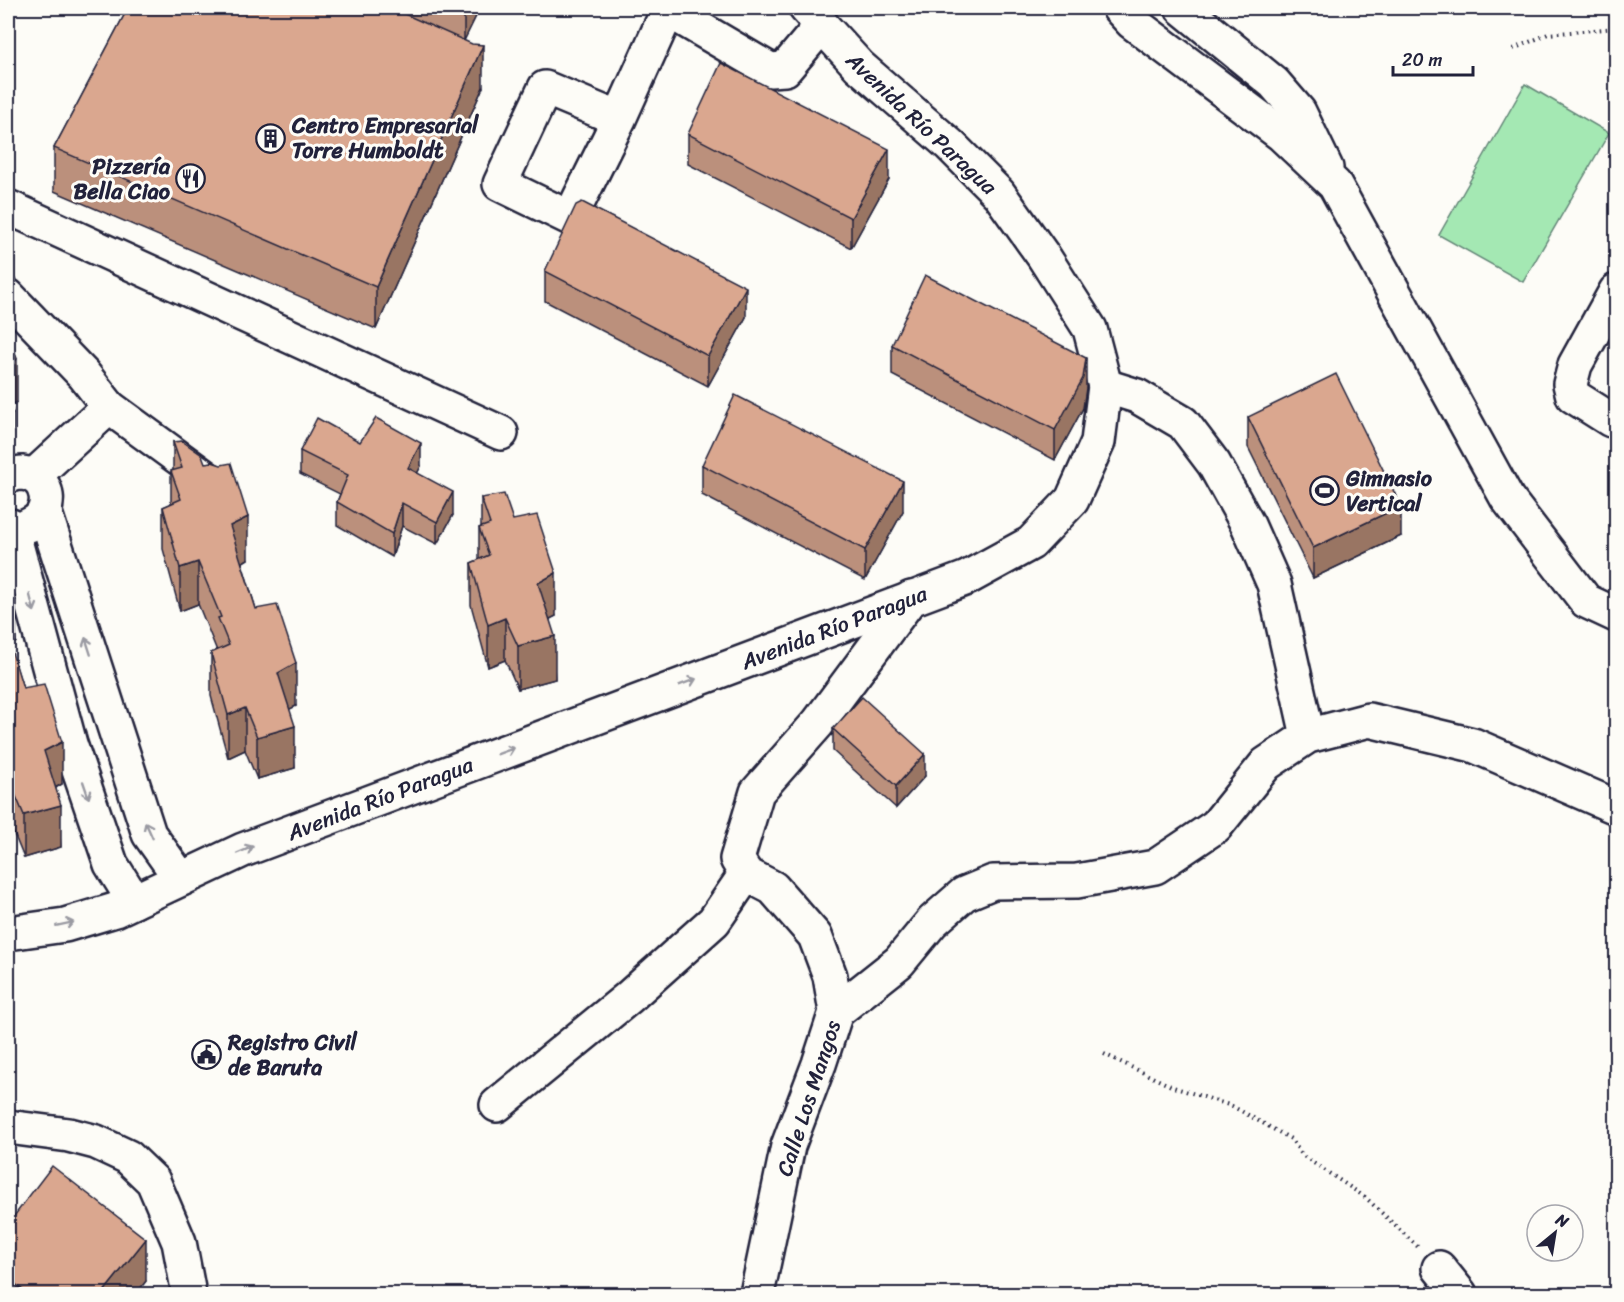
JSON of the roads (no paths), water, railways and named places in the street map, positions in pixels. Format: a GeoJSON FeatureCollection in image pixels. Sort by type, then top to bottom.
{"type":"FeatureCollection","features":[{"type":"Feature","properties":{"kind":"street"},"geometry":{"type":"LineString","coordinates":[[1119,8],[1132,22],[1281,134],[1335,186]]}},
{"type":"Feature","properties":{"kind":"street"},"geometry":{"type":"LineString","coordinates":[[1182,8],[1274,83],[1299,112],[1335,186],[1507,498],[1586,601],[1617,615]]}},
{"type":"Feature","properties":{"kind":"street"},"geometry":{"type":"LineString","coordinates":[[619,118],[669,9],[770,70],[785,69],[814,16]]}},
{"type":"Feature","properties":{"kind":"street","name":"Avenida Río Paragua"},"geometry":{"type":"LineString","coordinates":[[8,933],[64,925],[115,910],[243,850],[967,578],[1031,543],[1072,500],[1098,442],[1105,386],[1090,329],[1044,257],[999,194],[950,145],[859,66],[814,16]]}},
{"type":"Feature","properties":{"kind":"street"},"geometry":{"type":"LineString","coordinates":[[8,207],[501,433]]}},
{"type":"Feature","properties":{"kind":"street"},"geometry":{"type":"LineString","coordinates":[[1617,291],[1575,364],[1570,384],[1573,396],[1611,420],[1617,420]]}},
{"type":"Feature","properties":{"kind":"street"},"geometry":{"type":"LineString","coordinates":[[8,297],[84,375],[110,407],[222,489]]}},
{"type":"Feature","properties":{"kind":"street"},"geometry":{"type":"LineString","coordinates":[[1105,386],[1137,396],[1183,423],[1214,464],[1248,525],[1274,584],[1308,736]]}},
{"type":"Feature","properties":{"kind":"street"},"geometry":{"type":"LineString","coordinates":[[110,407],[21,476],[44,486],[48,499],[45,513],[36,523],[24,527],[9,525],[70,744],[111,864],[134,901]]}},
{"type":"Feature","properties":{"kind":"street"},"geometry":{"type":"LineString","coordinates":[[45,513],[149,834],[181,879]]}},
{"type":"Feature","properties":{"kind":"street"},"geometry":{"type":"LineString","coordinates":[[497,1106],[628,998],[714,921],[746,874],[737,859],[757,792],[818,723],[911,598]]}},
{"type":"Feature","properties":{"kind":"street"},"geometry":{"type":"LineString","coordinates":[[836,1012],[899,962],[932,922],[964,894],[993,882],[1077,881],[1155,867],[1216,826],[1266,764],[1308,736],[1370,720],[1473,745],[1617,807]]}},
{"type":"Feature","properties":{"kind":"street"},"geometry":{"type":"LineString","coordinates":[[70,744],[113,724]]}},
{"type":"Feature","properties":{"kind":"street","name":"Calle Los Mangos"},"geometry":{"type":"LineString","coordinates":[[746,874],[773,888],[815,936],[830,976],[836,1012],[788,1146],[757,1294]]}},
{"type":"Feature","properties":{"kind":"street"},"geometry":{"type":"LineString","coordinates":[[8,1127],[69,1135],[96,1142],[128,1157],[153,1181],[179,1242],[189,1294]]}},
{"type":"Feature","properties":{"kind":"street"},"geometry":{"type":"LineString","coordinates":[[1438,1268],[1460,1294]]}},
{"type":"Feature","properties":{"kind":"place","name":"Centro Empresarial Torre Humboldt"},"geometry":{"type":"Point","coordinates":[271,138]}},
{"type":"Feature","properties":{"kind":"place","name":"Pizzería Bella Ciao"},"geometry":{"type":"Point","coordinates":[191,179]}},
{"type":"Feature","properties":{"kind":"place","name":"Gimnasio Vertical"},"geometry":{"type":"Point","coordinates":[1325,491]}},
{"type":"Feature","properties":{"kind":"place","name":"Registro Civil de Baruta"},"geometry":{"type":"Point","coordinates":[207,1055]}}]}
